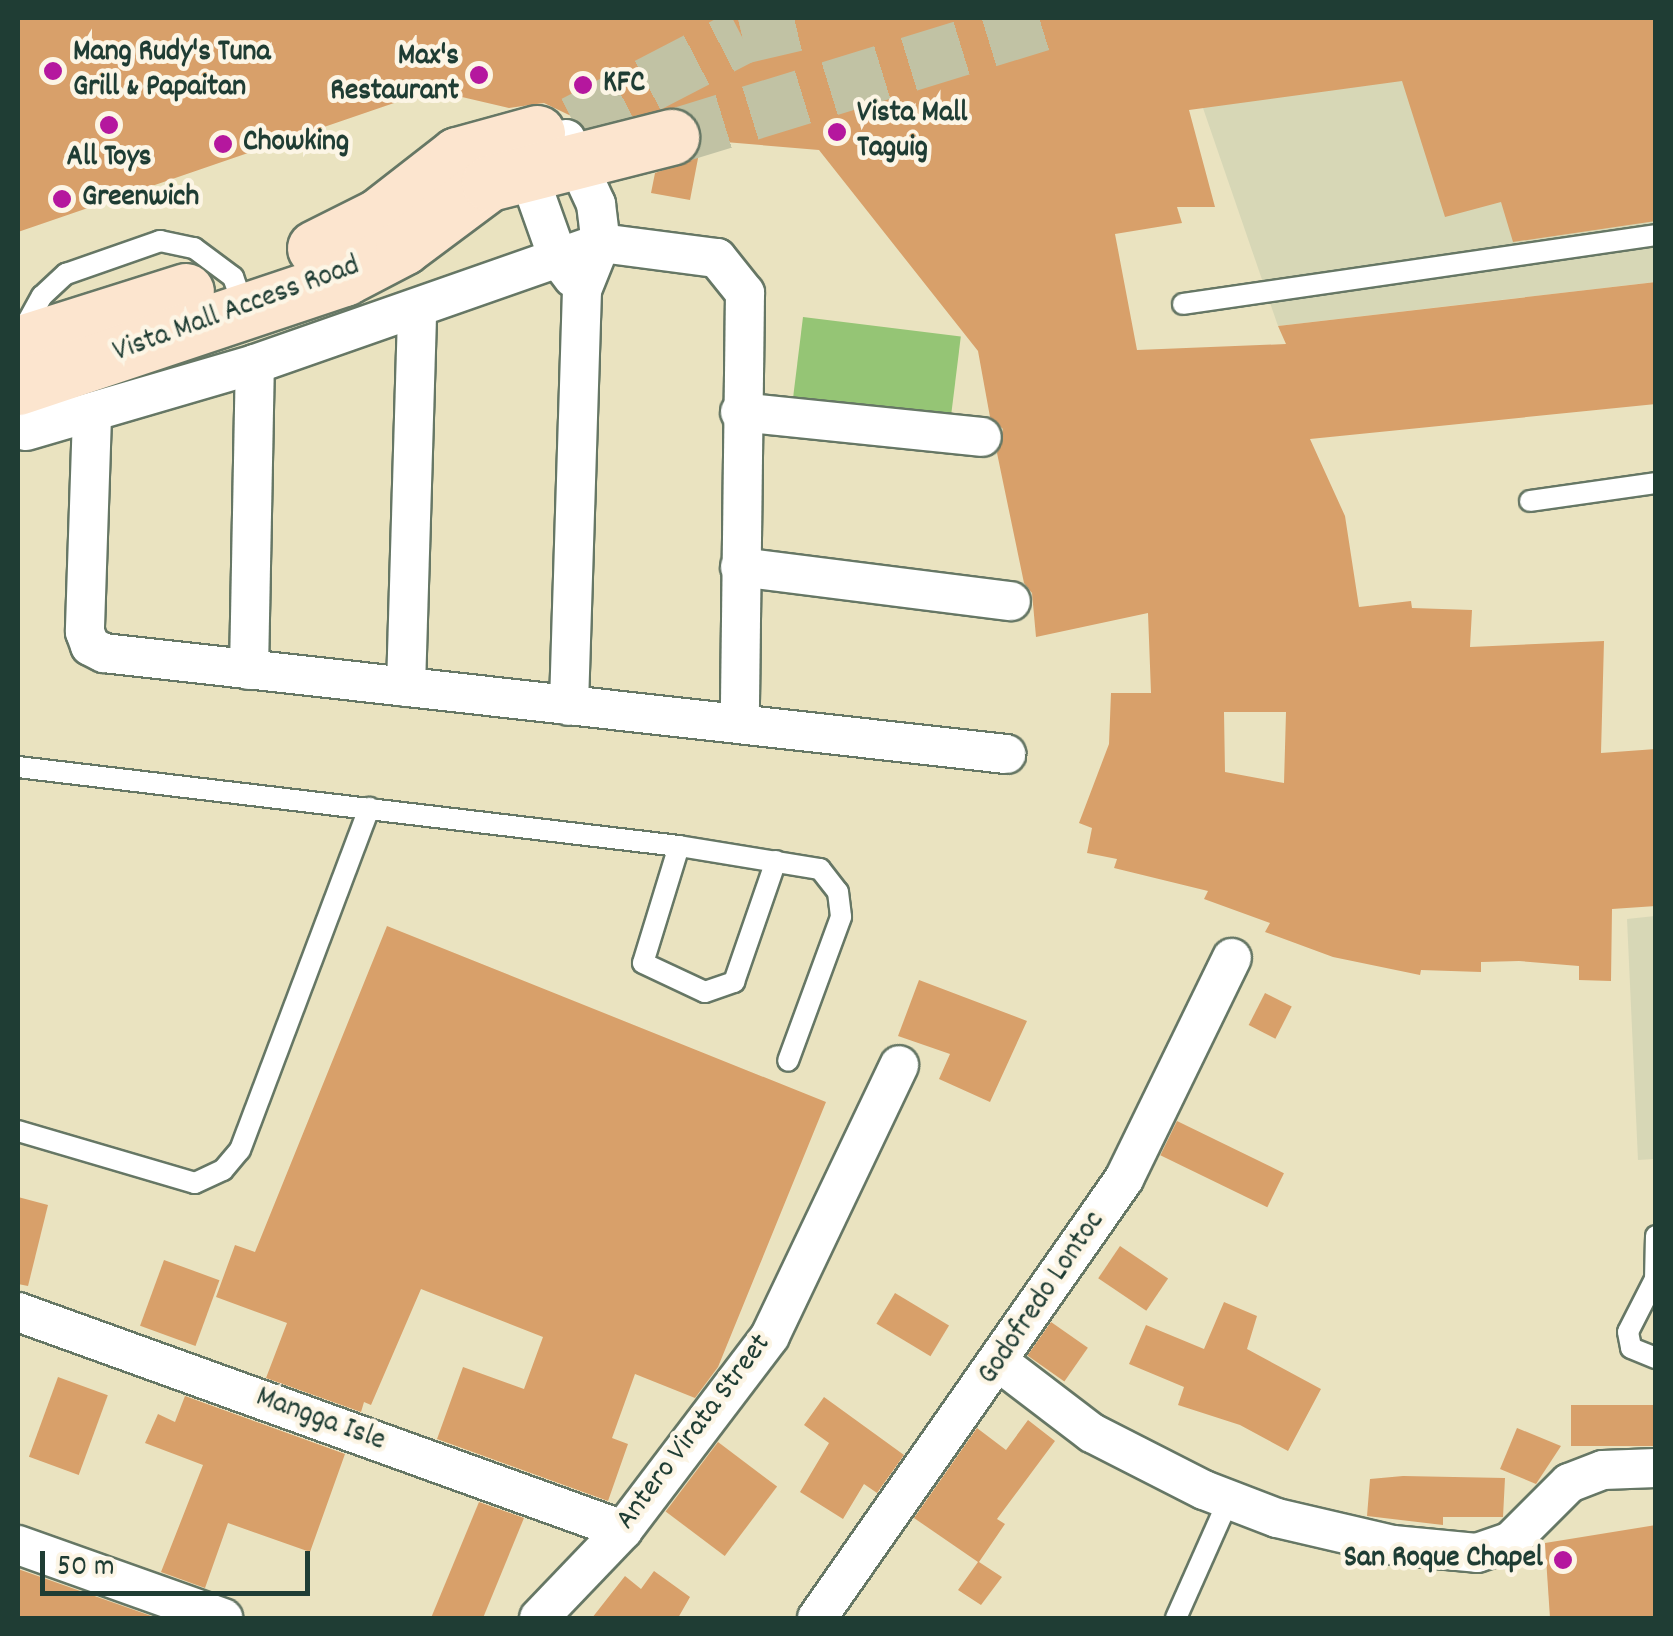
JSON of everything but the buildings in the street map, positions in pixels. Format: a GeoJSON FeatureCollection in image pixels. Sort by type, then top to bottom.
{"type":"FeatureCollection","features":[{"type":"Feature","properties":{"kind":"street","name":"Vista Mall Access Road"},"geometry":{"type":"LineString","coordinates":[[21,373],[239,293],[344,278],[403,247],[550,143],[671,136]]}},
{"type":"Feature","properties":{"kind":"street"},"geometry":{"type":"LineString","coordinates":[[550,143],[596,204],[601,243],[582,290],[569,706]]}},
{"type":"Feature","properties":{"kind":"street"},"geometry":{"type":"LineString","coordinates":[[550,143],[558,258],[582,290]]}},
{"type":"Feature","properties":{"kind":"street"},"geometry":{"type":"LineString","coordinates":[[21,373],[92,416],[601,243],[717,258],[734,272],[745,293],[740,412],[740,724]]}},
{"type":"Feature","properties":{"kind":"street"},"geometry":{"type":"LineString","coordinates":[[406,687],[417,308]]}},
{"type":"Feature","properties":{"kind":"street"},"geometry":{"type":"LineString","coordinates":[[249,670],[254,364]]}},
{"type":"Feature","properties":{"kind":"street"},"geometry":{"type":"LineString","coordinates":[[740,412],[982,437]]}},
{"type":"Feature","properties":{"kind":"street"},"geometry":{"type":"LineString","coordinates":[[92,416],[90,646],[104,654],[1006,754]]}},
{"type":"Feature","properties":{"kind":"street"},"geometry":{"type":"LineString","coordinates":[[740,567],[1010,601]]}},
{"type":"Feature","properties":{"kind":"street","name":"Godofredo Lontoc"},"geometry":{"type":"LineString","coordinates":[[817,1618],[1000,1363],[1124,1179],[1232,958]]}},
{"type":"Feature","properties":{"kind":"street","name":"Antero Virata Street"},"geometry":{"type":"LineString","coordinates":[[539,1618],[623,1530],[720,1410],[787,1310],[899,1065]]}},
{"type":"Feature","properties":{"kind":"street","name":"Mangga Isle"},"geometry":{"type":"LineString","coordinates":[[18,1312],[623,1530]]}},
{"type":"Feature","properties":{"kind":"street"},"geometry":{"type":"LineString","coordinates":[[1000,1363],[1092,1433],[1228,1499],[1277,1518],[1393,1545],[1477,1553],[1511,1541],[1569,1483],[1603,1470],[1656,1468]]}},
{"type":"Feature","properties":{"kind":"street"},"geometry":{"type":"LineString","coordinates":[[18,1545],[223,1618]]}},
{"type":"Feature","properties":{"kind":"lane"},"geometry":{"type":"LineString","coordinates":[[1183,304],[1656,234]]}},
{"type":"Feature","properties":{"kind":"lane"},"geometry":{"type":"LineString","coordinates":[[21,373],[42,296],[66,274],[160,241],[194,248],[239,293]]}},
{"type":"Feature","properties":{"kind":"lane"},"geometry":{"type":"LineString","coordinates":[[1530,501],[1656,483]]}},
{"type":"Feature","properties":{"kind":"lane"},"geometry":{"type":"LineString","coordinates":[[18,767],[680,846],[820,869],[838,892],[840,916],[788,1062]]}},
{"type":"Feature","properties":{"kind":"lane"},"geometry":{"type":"LineString","coordinates":[[18,1131],[195,1183],[223,1170],[240,1150],[369,808]]}},
{"type":"Feature","properties":{"kind":"lane"},"geometry":{"type":"LineString","coordinates":[[680,846],[644,963],[705,992],[734,982],[776,861]]}},
{"type":"Feature","properties":{"kind":"lane"},"geometry":{"type":"LineString","coordinates":[[1656,1236],[1655,1279],[1628,1332],[1631,1348],[1656,1358]]}},
{"type":"Feature","properties":{"kind":"lane"},"geometry":{"type":"LineString","coordinates":[[1176,1618],[1228,1499]]}},
{"type":"Feature","properties":{"kind":"shaded area"},"geometry":{"type":"Polygon","coordinates":[[[1172,18],[1655,18],[1655,282],[1278,326],[1172,18]]]}},
{"type":"Feature","properties":{"kind":"shaded area"},"geometry":{"type":"Polygon","coordinates":[[[1655,916],[1655,1159],[1638,1160],[1627,919],[1655,916]]]}},
{"type":"Feature","properties":{"kind":"green space"},"geometry":{"type":"Polygon","coordinates":[[[803,317],[961,336],[950,422],[793,402],[803,317]]]}},
{"type":"Feature","properties":{"kind":"tunnel"},"geometry":{"type":"LineString","coordinates":[[574,123],[742,36],[819,18]]}},
{"type":"Feature","properties":{"kind":"tunnel"},"geometry":{"type":"LineString","coordinates":[[671,137],[1058,18]]}},
{"type":"Feature","properties":{"kind":"place","name":"Mang Rudy's Tuna Grill & Papaitan"},"geometry":{"type":"Point","coordinates":[53,71]}},
{"type":"Feature","properties":{"kind":"place","name":"Max's Restaurant"},"geometry":{"type":"Point","coordinates":[479,75]}},
{"type":"Feature","properties":{"kind":"place","name":"KFC"},"geometry":{"type":"Point","coordinates":[583,85]}},
{"type":"Feature","properties":{"kind":"place","name":"All Toys"},"geometry":{"type":"Point","coordinates":[109,125]}},
{"type":"Feature","properties":{"kind":"place","name":"Vista Mall Taguig"},"geometry":{"type":"Point","coordinates":[837,132]}},
{"type":"Feature","properties":{"kind":"place","name":"Chowking"},"geometry":{"type":"Point","coordinates":[223,144]}},
{"type":"Feature","properties":{"kind":"place","name":"Greenwich"},"geometry":{"type":"Point","coordinates":[62,199]}},
{"type":"Feature","properties":{"kind":"place","name":"San Roque Chapel"},"geometry":{"type":"Point","coordinates":[1563,1560]}}]}
